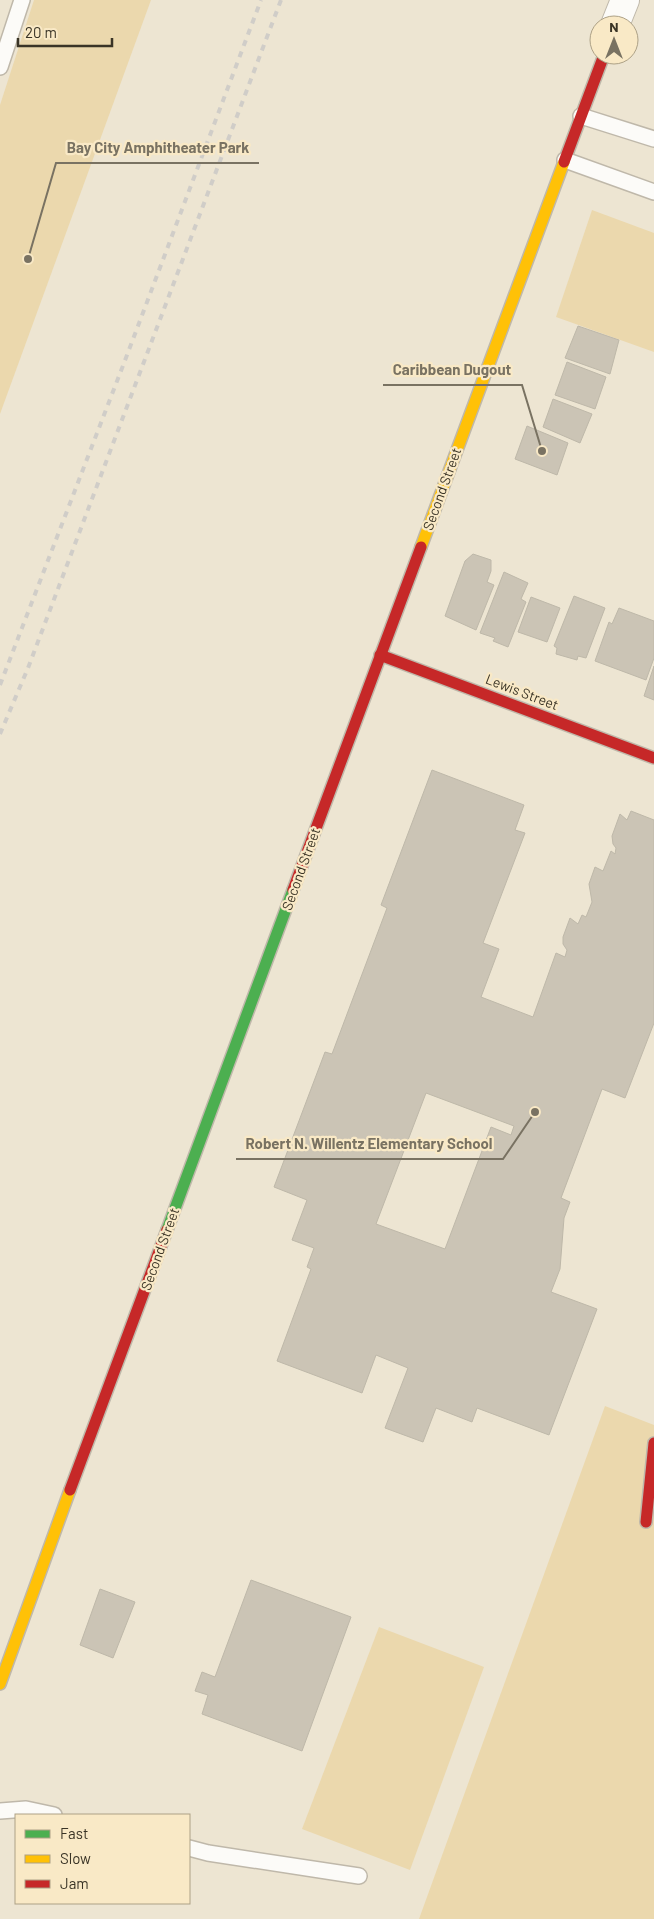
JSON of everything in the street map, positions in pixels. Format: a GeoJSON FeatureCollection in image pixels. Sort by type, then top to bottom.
{"type":"FeatureCollection","features":[{"type":"Feature","properties":{"kind":"street"},"geometry":{"type":"LineString","coordinates":[[619,15],[625,0]]}},
{"type":"Feature","properties":{"kind":"street","name":"Second Street"},"geometry":{"type":"LineString","coordinates":[[0,1684],[80,1462],[600,65]]}},
{"type":"Feature","properties":{"kind":"street","name":"Lewis Street"},"geometry":{"type":"LineString","coordinates":[[380,655],[654,758]]}},
{"type":"Feature","properties":{"kind":"street"},"geometry":{"type":"LineString","coordinates":[[646,1522],[654,1443]]}},
{"type":"Feature","properties":{"kind":"lane"},"geometry":{"type":"LineString","coordinates":[[0,66],[22,0]]}},
{"type":"Feature","properties":{"kind":"lane"},"geometry":{"type":"LineString","coordinates":[[581,116],[654,139]]}},
{"type":"Feature","properties":{"kind":"lane"},"geometry":{"type":"LineString","coordinates":[[565,160],[654,192]]}},
{"type":"Feature","properties":{"kind":"lane"},"geometry":{"type":"LineString","coordinates":[[0,1811],[26,1809],[49,1814]]}},
{"type":"Feature","properties":{"kind":"lane"},"geometry":{"type":"LineString","coordinates":[[190,1848],[208,1853],[359,1876]]}},
{"type":"Feature","properties":{"kind":"shaded area"},"geometry":{"type":"Polygon","coordinates":[[[34,0],[151,0],[0,414],[0,105],[34,0]]]}},
{"type":"Feature","properties":{"kind":"shaded area"},"geometry":{"type":"Polygon","coordinates":[[[592,210],[654,233],[654,352],[556,317],[592,210]]]}},
{"type":"Feature","properties":{"kind":"shaded area"},"geometry":{"type":"Polygon","coordinates":[[[605,1406],[654,1425],[654,1919],[419,1919],[605,1406]]]}},
{"type":"Feature","properties":{"kind":"shaded area"},"geometry":{"type":"Polygon","coordinates":[[[379,1627],[484,1667],[410,1870],[302,1829],[379,1627]]]}},
{"type":"Feature","properties":{"kind":"building"},"geometry":{"type":"Polygon","coordinates":[[[578,326],[619,340],[610,374],[565,358],[578,326]]]}},
{"type":"Feature","properties":{"kind":"building"},"geometry":{"type":"Polygon","coordinates":[[[567,362],[606,377],[595,409],[555,395],[567,362]]]}},
{"type":"Feature","properties":{"kind":"building"},"geometry":{"type":"Polygon","coordinates":[[[553,399],[592,414],[580,443],[543,427],[553,399]]]}},
{"type":"Feature","properties":{"kind":"building"},"geometry":{"type":"Polygon","coordinates":[[[527,426],[568,443],[557,475],[515,459],[527,426]]]}},
{"type":"Feature","properties":{"kind":"building"},"geometry":{"type":"Polygon","coordinates":[[[473,554],[491,560],[491,571],[487,582],[494,585],[476,630],[445,616],[465,561],[473,554]]]}},
{"type":"Feature","properties":{"kind":"building"},"geometry":{"type":"Polygon","coordinates":[[[504,572],[528,583],[521,599],[526,602],[508,647],[493,641],[495,638],[480,633],[504,572]]]}},
{"type":"Feature","properties":{"kind":"building"},"geometry":{"type":"Polygon","coordinates":[[[574,596],[605,608],[586,658],[578,656],[577,660],[556,654],[557,648],[554,646],[574,596]]]}},
{"type":"Feature","properties":{"kind":"building"},"geometry":{"type":"Polygon","coordinates":[[[531,597],[560,608],[547,642],[518,632],[531,597]]]}},
{"type":"Feature","properties":{"kind":"building"},"geometry":{"type":"Polygon","coordinates":[[[619,608],[654,621],[654,658],[646,680],[595,661],[609,622],[612,624],[619,608]]]}},
{"type":"Feature","properties":{"kind":"building"},"geometry":{"type":"Polygon","coordinates":[[[654,666],[654,700],[644,696],[654,666]]]}},
{"type":"Feature","properties":{"kind":"building"},"geometry":{"type":"Polygon","coordinates":[[[432,770],[524,805],[515,830],[525,833],[483,943],[499,949],[481,997],[533,1017],[556,953],[565,957],[567,950],[563,944],[563,937],[570,918],[578,924],[582,915],[586,917],[592,902],[589,884],[595,867],[603,871],[611,851],[615,854],[616,848],[613,844],[612,836],[620,814],[627,820],[631,811],[654,820],[654,1023],[625,1098],[602,1089],[561,1198],[570,1202],[564,1218],[560,1269],[551,1292],[597,1309],[549,1435],[477,1408],[472,1422],[436,1408],[423,1442],[385,1428],[408,1368],[376,1355],[362,1393],[277,1361],[311,1269],[307,1267],[314,1248],[292,1240],[307,1200],[274,1187],[325,1052],[332,1054],[387,908],[381,905],[432,770]],[[426,1093],[376,1224],[445,1249],[491,1127],[511,1135],[514,1126],[426,1093]]]}},
{"type":"Feature","properties":{"kind":"building"},"geometry":{"type":"Polygon","coordinates":[[[251,1580],[351,1617],[302,1751],[202,1714],[208,1695],[195,1691],[202,1672],[215,1677],[251,1580]]]}},
{"type":"Feature","properties":{"kind":"building"},"geometry":{"type":"Polygon","coordinates":[[[100,1589],[135,1602],[113,1658],[80,1645],[100,1589]]]}},
{"type":"Feature","properties":{"kind":"railway"},"geometry":{"type":"LineString","coordinates":[[0,685],[261,0]]}},
{"type":"Feature","properties":{"kind":"railway"},"geometry":{"type":"LineString","coordinates":[[0,734],[28,668],[281,0]]}},
{"type":"Feature","properties":{"kind":"traffic: fast"},"geometry":{"type":"LineString","coordinates":[[167,1230],[293,890]]}},
{"type":"Feature","properties":{"kind":"traffic: slow"},"geometry":{"type":"LineString","coordinates":[[421,547],[564,162]]}},
{"type":"Feature","properties":{"kind":"traffic: slow"},"geometry":{"type":"LineString","coordinates":[[0,1684],[70,1490]]}},
{"type":"Feature","properties":{"kind":"traffic: jam"},"geometry":{"type":"LineString","coordinates":[[564,162],[600,65]]}},
{"type":"Feature","properties":{"kind":"traffic: jam"},"geometry":{"type":"LineString","coordinates":[[293,890],[421,547]]}},
{"type":"Feature","properties":{"kind":"traffic: jam"},"geometry":{"type":"LineString","coordinates":[[380,655],[654,758]]}},
{"type":"Feature","properties":{"kind":"traffic: jam"},"geometry":{"type":"LineString","coordinates":[[70,1490],[167,1230]]}},
{"type":"Feature","properties":{"kind":"traffic: jam"},"geometry":{"type":"LineString","coordinates":[[646,1522],[654,1443]]}},
{"type":"Feature","properties":{"kind":"place","name":"Bay City Amphitheater Park"},"geometry":{"type":"Point","coordinates":[28,259]}},
{"type":"Feature","properties":{"kind":"place","name":"Caribbean Dugout"},"geometry":{"type":"Point","coordinates":[542,451]}},
{"type":"Feature","properties":{"kind":"place","name":"Robert N. Willentz Elementary School"},"geometry":{"type":"Point","coordinates":[535,1112]}}]}
